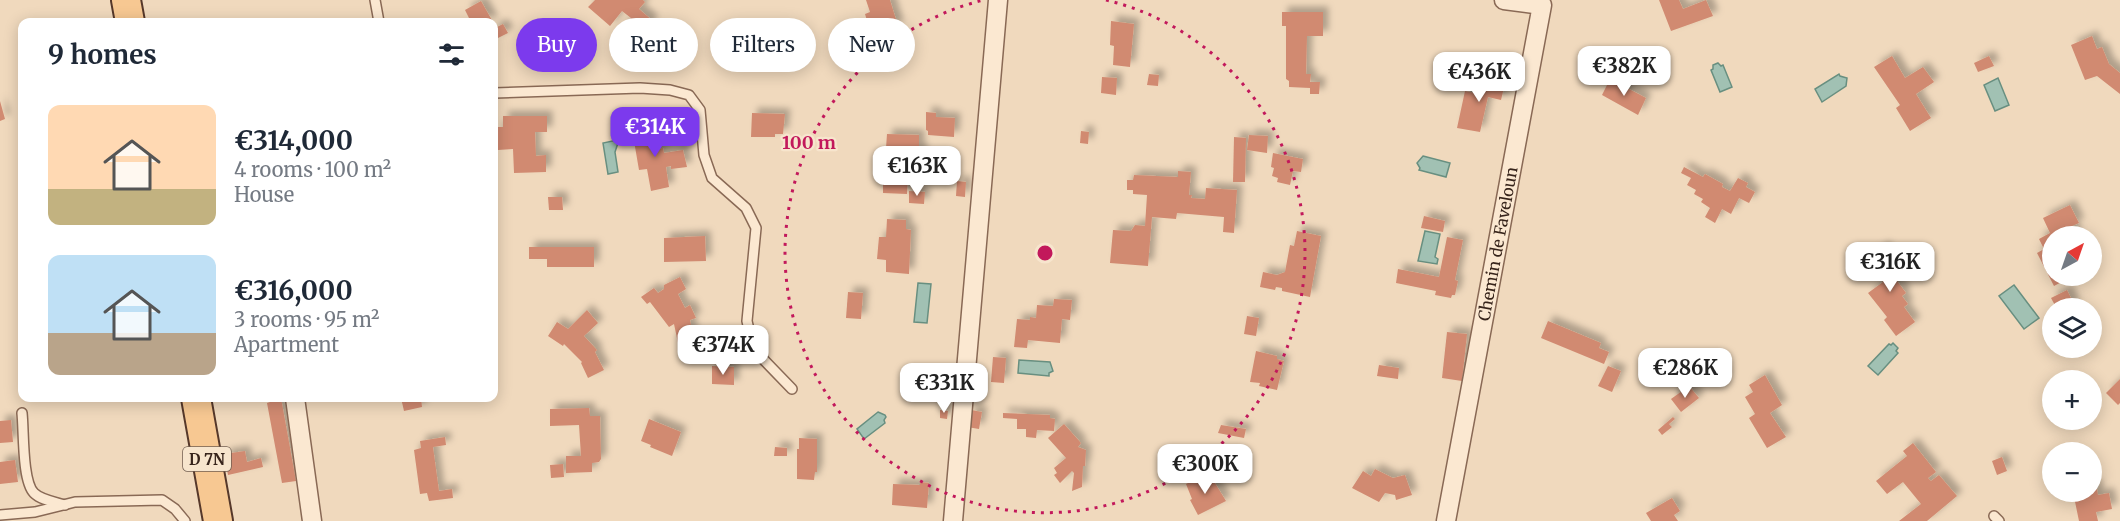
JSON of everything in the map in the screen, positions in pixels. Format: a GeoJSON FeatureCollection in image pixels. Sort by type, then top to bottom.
{"type":"FeatureCollection","features":[{"type":"Feature","properties":{"kind":"main road"},"geometry":{"type":"LineString","coordinates":[[126,0],[129,18]]}},
{"type":"Feature","properties":{"kind":"main road","name":"D 7N"},"geometry":{"type":"LineString","coordinates":[[197,402],[218,521]]}},
{"type":"Feature","properties":{"kind":"street"},"geometry":{"type":"LineString","coordinates":[[953,521],[998,0]]}},
{"type":"Feature","properties":{"kind":"street","name":"Chemin de Faveloun"},"geometry":{"type":"LineString","coordinates":[[1446,521],[1542,5],[1504,0]]}},
{"type":"Feature","properties":{"kind":"street"},"geometry":{"type":"LineString","coordinates":[[296,402],[312,521]]}},
{"type":"Feature","properties":{"kind":"lane"},"geometry":{"type":"LineString","coordinates":[[375,0],[378,18]]}},
{"type":"Feature","properties":{"kind":"lane"},"geometry":{"type":"LineString","coordinates":[[498,93],[640,88],[670,90],[689,95],[700,110],[704,155],[712,178],[746,208],[756,228],[747,321],[752,343],[761,357],[792,389]]}},
{"type":"Feature","properties":{"kind":"lane"},"geometry":{"type":"LineString","coordinates":[[22,413],[27,480],[33,492],[40,497],[65,505]]}},
{"type":"Feature","properties":{"kind":"lane"},"geometry":{"type":"LineString","coordinates":[[0,514],[35,512],[75,502],[162,500],[185,521]]}},
{"type":"Feature","properties":{"kind":"shaded area"},"geometry":{"type":"Polygon","coordinates":[[[1718,63],[1723,65],[1732,87],[1720,92],[1711,70],[1713,65],[1718,63]]]}},
{"type":"Feature","properties":{"kind":"shaded area"},"geometry":{"type":"Polygon","coordinates":[[[1839,74],[1847,78],[1846,86],[1822,102],[1815,89],[1839,74]]]}},
{"type":"Feature","properties":{"kind":"shaded area"},"geometry":{"type":"Polygon","coordinates":[[[1998,78],[2009,105],[1995,111],[1984,85],[1998,78]]]}},
{"type":"Feature","properties":{"kind":"shaded area"},"geometry":{"type":"Polygon","coordinates":[[[617,140],[615,152],[618,172],[608,174],[603,143],[617,140]]]}},
{"type":"Feature","properties":{"kind":"shaded area"},"geometry":{"type":"Polygon","coordinates":[[[1423,156],[1450,163],[1446,177],[1419,170],[1417,163],[1423,156]]]}},
{"type":"Feature","properties":{"kind":"shaded area"},"geometry":{"type":"Polygon","coordinates":[[[1425,231],[1440,234],[1435,257],[1438,259],[1437,264],[1418,261],[1425,231]]]}},
{"type":"Feature","properties":{"kind":"shaded area"},"geometry":{"type":"Polygon","coordinates":[[[918,283],[931,284],[927,323],[914,322],[918,283]]]}},
{"type":"Feature","properties":{"kind":"shaded area"},"geometry":{"type":"Polygon","coordinates":[[[2014,285],[2039,318],[2024,329],[1999,296],[2014,285]]]}},
{"type":"Feature","properties":{"kind":"shaded area"},"geometry":{"type":"Polygon","coordinates":[[[1893,343],[1898,348],[1896,351],[1898,353],[1878,375],[1868,366],[1889,344],[1893,343]]]}},
{"type":"Feature","properties":{"kind":"shaded area"},"geometry":{"type":"Polygon","coordinates":[[[1019,360],[1050,362],[1053,371],[1049,373],[1049,376],[1018,373],[1019,360]]]}},
{"type":"Feature","properties":{"kind":"shaded area"},"geometry":{"type":"Polygon","coordinates":[[[878,412],[885,415],[885,423],[864,439],[857,429],[878,412]]]}},
{"type":"Feature","properties":{"kind":"building"},"geometry":{"type":"Polygon","coordinates":[[[595,0],[643,0],[645,2],[639,9],[650,18],[631,18],[622,11],[616,18],[609,18],[609,25],[588,7],[595,0]]]}},
{"type":"Feature","properties":{"kind":"building"},"geometry":{"type":"Polygon","coordinates":[[[866,0],[890,0],[896,18],[866,18],[865,14],[870,12],[866,0]]]}},
{"type":"Feature","properties":{"kind":"building"},"geometry":{"type":"Polygon","coordinates":[[[1659,0],[1679,0],[1683,9],[1706,0],[1713,16],[1671,31],[1659,0]]]}},
{"type":"Feature","properties":{"kind":"building"},"geometry":{"type":"Polygon","coordinates":[[[481,1],[491,18],[469,18],[465,10],[481,1]]]}},
{"type":"Feature","properties":{"kind":"building"},"geometry":{"type":"Polygon","coordinates":[[[1282,12],[1323,12],[1323,36],[1307,36],[1306,74],[1311,74],[1310,82],[1320,82],[1319,94],[1310,94],[1310,88],[1289,87],[1289,81],[1286,79],[1286,26],[1282,26],[1282,12]]]}},
{"type":"Feature","properties":{"kind":"building"},"geometry":{"type":"Polygon","coordinates":[[[1111,21],[1134,24],[1130,67],[1113,65],[1114,46],[1110,45],[1111,21]]]}},
{"type":"Feature","properties":{"kind":"building"},"geometry":{"type":"Polygon","coordinates":[[[503,24],[508,33],[498,38],[498,26],[503,24]]]}},
{"type":"Feature","properties":{"kind":"building"},"geometry":{"type":"Polygon","coordinates":[[[2092,36],[2097,49],[2102,47],[2109,64],[2120,73],[2120,94],[2097,76],[2085,80],[2071,45],[2092,36]]]}},
{"type":"Feature","properties":{"kind":"building"},"geometry":{"type":"Polygon","coordinates":[[[1892,56],[1905,78],[1923,67],[1934,82],[1916,94],[1931,118],[1910,131],[1896,108],[1900,105],[1874,67],[1892,56]]]}},
{"type":"Feature","properties":{"kind":"building"},"geometry":{"type":"Polygon","coordinates":[[[1989,56],[1994,66],[1978,72],[1974,63],[1989,56]]]}},
{"type":"Feature","properties":{"kind":"building"},"geometry":{"type":"Polygon","coordinates":[[[1149,74],[1159,75],[1158,86],[1147,85],[1149,74]]]}},
{"type":"Feature","properties":{"kind":"building"},"geometry":{"type":"Polygon","coordinates":[[[1478,76],[1505,83],[1501,100],[1488,97],[1480,132],[1457,128],[1465,91],[1475,93],[1478,76]]]}},
{"type":"Feature","properties":{"kind":"building"},"geometry":{"type":"Polygon","coordinates":[[[1102,77],[1117,78],[1116,95],[1101,93],[1102,77]]]}},
{"type":"Feature","properties":{"kind":"building"},"geometry":{"type":"Polygon","coordinates":[[[1610,79],[1646,98],[1638,115],[1602,95],[1610,79]]]}},
{"type":"Feature","properties":{"kind":"building"},"geometry":{"type":"Polygon","coordinates":[[[0,101],[5,119],[0,121],[0,101]]]}},
{"type":"Feature","properties":{"kind":"building"},"geometry":{"type":"Polygon","coordinates":[[[926,112],[936,113],[936,117],[955,118],[954,137],[928,135],[926,112]]]}},
{"type":"Feature","properties":{"kind":"building"},"geometry":{"type":"Polygon","coordinates":[[[752,113],[785,114],[783,134],[775,134],[775,137],[751,137],[752,113]]]}},
{"type":"Feature","properties":{"kind":"building"},"geometry":{"type":"Polygon","coordinates":[[[503,116],[547,116],[547,132],[535,132],[536,156],[546,155],[546,172],[514,173],[513,149],[498,150],[498,127],[503,127],[503,116]]]}},
{"type":"Feature","properties":{"kind":"building"},"geometry":{"type":"Polygon","coordinates":[[[649,127],[653,150],[663,148],[664,153],[683,150],[687,167],[671,169],[671,166],[666,167],[669,187],[651,191],[647,169],[639,170],[634,141],[628,142],[626,131],[649,127]]]}},
{"type":"Feature","properties":{"kind":"building"},"geometry":{"type":"Polygon","coordinates":[[[1081,131],[1089,132],[1088,144],[1080,143],[1081,131]]]}},
{"type":"Feature","properties":{"kind":"building"},"geometry":{"type":"Polygon","coordinates":[[[887,134],[919,135],[922,158],[918,158],[916,175],[908,175],[907,194],[883,193],[883,172],[893,172],[894,148],[886,148],[887,134]]]}},
{"type":"Feature","properties":{"kind":"building"},"geometry":{"type":"Polygon","coordinates":[[[1249,135],[1268,136],[1267,153],[1247,150],[1249,135]]]}},
{"type":"Feature","properties":{"kind":"building"},"geometry":{"type":"Polygon","coordinates":[[[1234,137],[1246,138],[1245,182],[1233,182],[1234,137]]]}},
{"type":"Feature","properties":{"kind":"building"},"geometry":{"type":"Polygon","coordinates":[[[1273,153],[1303,159],[1301,172],[1293,171],[1290,185],[1277,182],[1278,178],[1272,176],[1273,153]]]}},
{"type":"Feature","properties":{"kind":"building"},"geometry":{"type":"Polygon","coordinates":[[[1684,167],[1703,177],[1705,174],[1723,184],[1722,187],[1730,191],[1738,178],[1748,183],[1746,187],[1755,192],[1749,203],[1739,198],[1731,214],[1722,209],[1715,223],[1705,217],[1710,208],[1701,202],[1703,199],[1694,194],[1696,190],[1687,185],[1691,178],[1681,173],[1684,167]]]}},
{"type":"Feature","properties":{"kind":"building"},"geometry":{"type":"Polygon","coordinates":[[[1178,171],[1191,172],[1189,195],[1192,195],[1191,198],[1205,199],[1206,188],[1237,190],[1234,233],[1223,232],[1224,217],[1177,213],[1176,219],[1152,217],[1148,266],[1110,263],[1113,230],[1131,231],[1135,225],[1145,226],[1147,195],[1133,194],[1133,190],[1127,190],[1127,180],[1133,180],[1134,175],[1178,177],[1178,171]]]}},
{"type":"Feature","properties":{"kind":"building"},"geometry":{"type":"Polygon","coordinates":[[[957,181],[966,182],[965,197],[956,196],[957,181]]]}},
{"type":"Feature","properties":{"kind":"building"},"geometry":{"type":"Polygon","coordinates":[[[909,191],[925,192],[924,204],[909,203],[909,191]]]}},
{"type":"Feature","properties":{"kind":"building"},"geometry":{"type":"Polygon","coordinates":[[[548,197],[562,197],[563,210],[549,210],[548,197]]]}},
{"type":"Feature","properties":{"kind":"building"},"geometry":{"type":"Polygon","coordinates":[[[2070,205],[2079,223],[2072,226],[2047,226],[2043,218],[2070,205]]]}},
{"type":"Feature","properties":{"kind":"building"},"geometry":{"type":"Polygon","coordinates":[[[1424,216],[1445,221],[1443,232],[1421,228],[1424,216]]]}},
{"type":"Feature","properties":{"kind":"building"},"geometry":{"type":"Polygon","coordinates":[[[887,219],[906,220],[906,229],[911,230],[909,274],[886,272],[886,260],[877,259],[879,237],[886,237],[887,219]]]}},
{"type":"Feature","properties":{"kind":"building"},"geometry":{"type":"Polygon","coordinates":[[[1297,231],[1321,236],[1310,297],[1282,291],[1282,288],[1276,287],[1275,290],[1260,287],[1263,272],[1277,275],[1285,272],[1290,245],[1294,246],[1297,231]]]}},
{"type":"Feature","properties":{"kind":"building"},"geometry":{"type":"Polygon","coordinates":[[[705,236],[706,261],[664,262],[664,238],[705,236]]]}},
{"type":"Feature","properties":{"kind":"building"},"geometry":{"type":"Polygon","coordinates":[[[1447,237],[1463,240],[1455,280],[1458,281],[1455,295],[1451,298],[1435,295],[1436,291],[1396,283],[1398,269],[1439,277],[1447,237]]]}},
{"type":"Feature","properties":{"kind":"building"},"geometry":{"type":"Polygon","coordinates":[[[1884,246],[1897,264],[1889,270],[1906,293],[1902,296],[1908,304],[1904,307],[1915,322],[1896,336],[1884,320],[1887,317],[1868,293],[1883,282],[1866,259],[1884,246]]]}},
{"type":"Feature","properties":{"kind":"building"},"geometry":{"type":"Polygon","coordinates":[[[529,247],[594,247],[594,267],[547,267],[547,259],[529,259],[529,247]]]}},
{"type":"Feature","properties":{"kind":"building"},"geometry":{"type":"Polygon","coordinates":[[[2042,250],[2042,263],[2037,253],[2042,250]]]}},
{"type":"Feature","properties":{"kind":"building"},"geometry":{"type":"Polygon","coordinates":[[[680,277],[686,289],[678,294],[685,308],[690,305],[696,318],[690,320],[694,340],[678,343],[674,324],[669,327],[650,302],[647,304],[641,297],[654,288],[658,293],[664,289],[664,285],[680,277]]]}},
{"type":"Feature","properties":{"kind":"building"},"geometry":{"type":"Polygon","coordinates":[[[2067,290],[2071,298],[2051,298],[2067,290]]]}},
{"type":"Feature","properties":{"kind":"building"},"geometry":{"type":"Polygon","coordinates":[[[848,292],[863,293],[861,319],[846,318],[848,292]]]}},
{"type":"Feature","properties":{"kind":"building"},"geometry":{"type":"Polygon","coordinates":[[[1054,299],[1072,300],[1070,320],[1062,319],[1060,343],[1028,340],[1027,348],[1014,347],[1017,319],[1036,318],[1037,305],[1053,306],[1054,299]]]}},
{"type":"Feature","properties":{"kind":"building"},"geometry":{"type":"Polygon","coordinates":[[[587,310],[598,323],[584,336],[597,350],[595,352],[604,370],[588,378],[582,362],[564,344],[563,346],[548,336],[557,322],[568,329],[587,310]]]}},
{"type":"Feature","properties":{"kind":"building"},"geometry":{"type":"Polygon","coordinates":[[[1247,316],[1259,318],[1256,336],[1244,334],[1247,316]]]}},
{"type":"Feature","properties":{"kind":"building"},"geometry":{"type":"Polygon","coordinates":[[[1548,321],[1601,343],[1599,348],[1609,352],[1604,364],[1541,338],[1548,321]]]}},
{"type":"Feature","properties":{"kind":"building"},"geometry":{"type":"Polygon","coordinates":[[[1447,332],[1467,334],[1462,381],[1442,378],[1447,332]]]}},
{"type":"Feature","properties":{"kind":"building"},"geometry":{"type":"Polygon","coordinates":[[[1256,351],[1277,356],[1277,359],[1284,361],[1277,390],[1259,386],[1260,383],[1250,382],[1256,351]]]}},
{"type":"Feature","properties":{"kind":"building"},"geometry":{"type":"Polygon","coordinates":[[[993,357],[1006,358],[1004,383],[991,382],[993,357]]]}},
{"type":"Feature","properties":{"kind":"building"},"geometry":{"type":"Polygon","coordinates":[[[1379,365],[1399,368],[1398,379],[1377,376],[1379,365]]]}},
{"type":"Feature","properties":{"kind":"building"},"geometry":{"type":"Polygon","coordinates":[[[712,366],[734,367],[734,385],[712,384],[712,366]]]}},
{"type":"Feature","properties":{"kind":"building"},"geometry":{"type":"Polygon","coordinates":[[[1608,366],[1621,371],[1612,392],[1598,386],[1608,366]]]}},
{"type":"Feature","properties":{"kind":"building"},"geometry":{"type":"Polygon","coordinates":[[[1721,369],[1726,378],[1714,385],[1709,376],[1721,369]]]}},
{"type":"Feature","properties":{"kind":"building"},"geometry":{"type":"Polygon","coordinates":[[[1765,375],[1782,405],[1770,413],[1786,437],[1767,448],[1749,418],[1755,414],[1745,397],[1753,392],[1749,385],[1765,375]]]}},
{"type":"Feature","properties":{"kind":"building"},"geometry":{"type":"Polygon","coordinates":[[[2120,379],[2120,403],[2118,405],[2106,393],[2120,379]]]}},
{"type":"Feature","properties":{"kind":"building"},"geometry":{"type":"Polygon","coordinates":[[[1689,386],[1699,398],[1681,412],[1671,399],[1689,386]]]}},
{"type":"Feature","properties":{"kind":"building"},"geometry":{"type":"Polygon","coordinates":[[[282,402],[296,481],[282,483],[267,403],[282,402]]]}},
{"type":"Feature","properties":{"kind":"building"},"geometry":{"type":"Polygon","coordinates":[[[402,402],[421,402],[422,407],[404,411],[402,402]]]}},
{"type":"Feature","properties":{"kind":"building"},"geometry":{"type":"Polygon","coordinates":[[[589,408],[590,416],[600,416],[601,459],[599,462],[592,463],[592,472],[566,473],[566,456],[581,456],[579,425],[550,426],[550,409],[589,408]]]}},
{"type":"Feature","properties":{"kind":"building"},"geometry":{"type":"Polygon","coordinates":[[[940,410],[948,411],[947,419],[940,418],[940,410]]]}},
{"type":"Feature","properties":{"kind":"building"},"geometry":{"type":"Polygon","coordinates":[[[971,410],[982,412],[979,429],[967,427],[971,410]]]}},
{"type":"Feature","properties":{"kind":"building"},"geometry":{"type":"Polygon","coordinates":[[[1003,413],[1050,415],[1050,418],[1055,419],[1054,431],[1037,430],[1036,438],[1026,437],[1026,429],[1017,429],[1017,419],[1003,418],[1003,413]]]}},
{"type":"Feature","properties":{"kind":"building"},"geometry":{"type":"Polygon","coordinates":[[[1673,417],[1675,419],[1669,424],[1672,427],[1662,435],[1658,430],[1673,417]]]}},
{"type":"Feature","properties":{"kind":"building"},"geometry":{"type":"Polygon","coordinates":[[[649,419],[681,432],[672,456],[641,441],[649,419]]]}},
{"type":"Feature","properties":{"kind":"building"},"geometry":{"type":"Polygon","coordinates":[[[11,420],[13,442],[0,443],[0,421],[11,420]]]}},
{"type":"Feature","properties":{"kind":"building"},"geometry":{"type":"Polygon","coordinates":[[[1064,424],[1081,443],[1078,447],[1086,450],[1082,487],[1072,491],[1074,473],[1072,471],[1060,483],[1054,475],[1057,473],[1054,468],[1066,458],[1048,438],[1064,424]]]}},
{"type":"Feature","properties":{"kind":"building"},"geometry":{"type":"Polygon","coordinates":[[[1221,425],[1246,429],[1244,438],[1218,433],[1221,425]]]}},
{"type":"Feature","properties":{"kind":"building"},"geometry":{"type":"Polygon","coordinates":[[[445,437],[446,445],[433,447],[439,491],[452,489],[453,498],[429,501],[427,493],[420,494],[414,450],[421,448],[420,441],[445,437]]]}},
{"type":"Feature","properties":{"kind":"building"},"geometry":{"type":"Polygon","coordinates":[[[799,438],[817,439],[817,472],[815,472],[814,480],[797,479],[799,438]]]}},
{"type":"Feature","properties":{"kind":"building"},"geometry":{"type":"Polygon","coordinates":[[[1913,443],[1936,472],[1928,478],[1931,481],[1939,475],[1957,496],[1927,521],[1899,521],[1921,504],[1903,482],[1887,494],[1876,481],[1907,456],[1903,451],[1913,443]]]}},
{"type":"Feature","properties":{"kind":"building"},"geometry":{"type":"Polygon","coordinates":[[[775,447],[787,448],[787,456],[774,456],[775,447]]]}},
{"type":"Feature","properties":{"kind":"building"},"geometry":{"type":"Polygon","coordinates":[[[245,451],[247,462],[261,458],[263,467],[228,475],[224,454],[245,451]]]}},
{"type":"Feature","properties":{"kind":"building"},"geometry":{"type":"Polygon","coordinates":[[[2002,457],[2007,471],[1997,475],[1992,461],[2002,457]]]}},
{"type":"Feature","properties":{"kind":"building"},"geometry":{"type":"Polygon","coordinates":[[[15,460],[18,482],[0,484],[0,462],[15,460]]]}},
{"type":"Feature","properties":{"kind":"building"},"geometry":{"type":"Polygon","coordinates":[[[563,464],[564,477],[551,478],[550,465],[563,464]]]}},
{"type":"Feature","properties":{"kind":"building"},"geometry":{"type":"Polygon","coordinates":[[[1375,469],[1393,478],[1405,475],[1412,495],[1396,500],[1395,495],[1385,493],[1379,502],[1352,488],[1363,471],[1371,476],[1375,469]]]}},
{"type":"Feature","properties":{"kind":"building"},"geometry":{"type":"Polygon","coordinates":[[[1210,475],[1226,501],[1198,515],[1190,500],[1192,499],[1186,484],[1198,478],[1200,481],[1210,475]]]}},
{"type":"Feature","properties":{"kind":"building"},"geometry":{"type":"Polygon","coordinates":[[[920,482],[929,483],[927,508],[892,505],[893,484],[920,485],[920,482]]]}},
{"type":"Feature","properties":{"kind":"building"},"geometry":{"type":"Polygon","coordinates":[[[2109,493],[2112,509],[2096,512],[2098,521],[2079,521],[2075,502],[2102,502],[2102,494],[2109,493]]]}},
{"type":"Feature","properties":{"kind":"building"},"geometry":{"type":"Polygon","coordinates":[[[1672,498],[1680,511],[1674,515],[1678,521],[1651,521],[1646,513],[1672,498]]]}}]}
